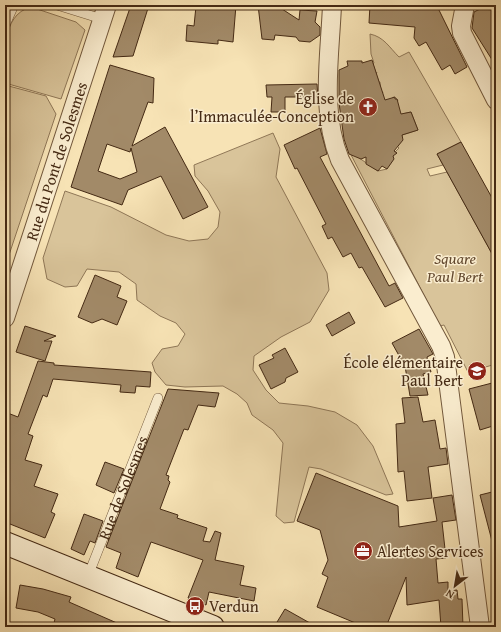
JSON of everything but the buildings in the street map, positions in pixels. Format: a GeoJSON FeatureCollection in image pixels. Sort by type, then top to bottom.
{"type":"FeatureCollection","features":[{"type":"Feature","properties":{"kind":"main road"},"geometry":{"type":"LineString","coordinates":[[5,543],[88,576],[187,622],[213,627]]}},
{"type":"Feature","properties":{"kind":"street"},"geometry":{"type":"LineString","coordinates":[[332,5],[328,107],[332,136],[340,160],[441,346],[445,357],[480,627]]}},
{"type":"Feature","properties":{"kind":"street"},"geometry":{"type":"LineString","coordinates":[[465,5],[462,33],[496,100]]}},
{"type":"Feature","properties":{"kind":"street","name":"Rue du Pont de Solesmes"},"geometry":{"type":"LineString","coordinates":[[5,318],[104,12]]}},
{"type":"Feature","properties":{"kind":"lane"},"geometry":{"type":"LineString","coordinates":[[5,25],[14,5]]}},
{"type":"Feature","properties":{"kind":"lane"},"geometry":{"type":"LineString","coordinates":[[57,5],[104,12]]}},
{"type":"Feature","properties":{"kind":"lane","name":"Rue de Solesmes"},"geometry":{"type":"LineString","coordinates":[[88,576],[158,398]]}},
{"type":"Feature","properties":{"kind":"green space"},"geometry":{"type":"Polygon","coordinates":[[[31,7],[76,22],[85,30],[61,99],[5,83],[5,51],[9,28],[14,19],[21,12],[31,7]]]}},
{"type":"Feature","properties":{"kind":"green space","name":"Square Paul Bert"},"geometry":{"type":"Polygon","coordinates":[[[370,34],[383,40],[399,57],[409,52],[461,142],[437,154],[443,165],[427,169],[430,176],[447,172],[496,261],[496,364],[468,372],[444,325],[440,326],[349,151],[378,171],[387,169],[392,154],[397,153],[395,152],[399,148],[397,146],[399,142],[400,143],[402,135],[418,130],[411,112],[402,114],[403,121],[395,102],[398,101],[397,99],[394,97],[392,98],[393,99],[385,101],[382,94],[383,92],[381,92],[380,82],[376,74],[377,72],[376,73],[373,64],[370,34]]]}},
{"type":"Feature","properties":{"kind":"green space"},"geometry":{"type":"Polygon","coordinates":[[[5,85],[46,96],[56,114],[5,267],[5,85]]]}},
{"type":"Feature","properties":{"kind":"green space"},"geometry":{"type":"Polygon","coordinates":[[[273,133],[280,149],[276,177],[327,273],[329,290],[310,322],[281,337],[254,356],[253,370],[266,390],[279,403],[308,406],[335,412],[357,425],[373,446],[393,494],[386,495],[321,469],[309,467],[294,522],[284,523],[276,516],[283,443],[273,430],[252,415],[247,403],[237,394],[223,386],[185,387],[166,385],[155,372],[152,363],[162,349],[178,346],[185,334],[176,323],[160,316],[137,300],[136,284],[119,272],[87,269],[77,286],[65,287],[47,279],[43,258],[65,191],[111,207],[166,235],[189,241],[208,239],[218,227],[220,212],[208,191],[195,176],[194,165],[273,133]]]}},
{"type":"Feature","properties":{"kind":"place","name":"Église de l’Immaculée-Conception"},"geometry":{"type":"Point","coordinates":[368,107]}},
{"type":"Feature","properties":{"kind":"place","name":"École élémentaire Paul Bert"},"geometry":{"type":"Point","coordinates":[477,371]}},
{"type":"Feature","properties":{"kind":"place","name":"Alertes Services"},"geometry":{"type":"Point","coordinates":[363,551]}},
{"type":"Feature","properties":{"kind":"place","name":"Verdun"},"geometry":{"type":"Point","coordinates":[195,606]}}]}
